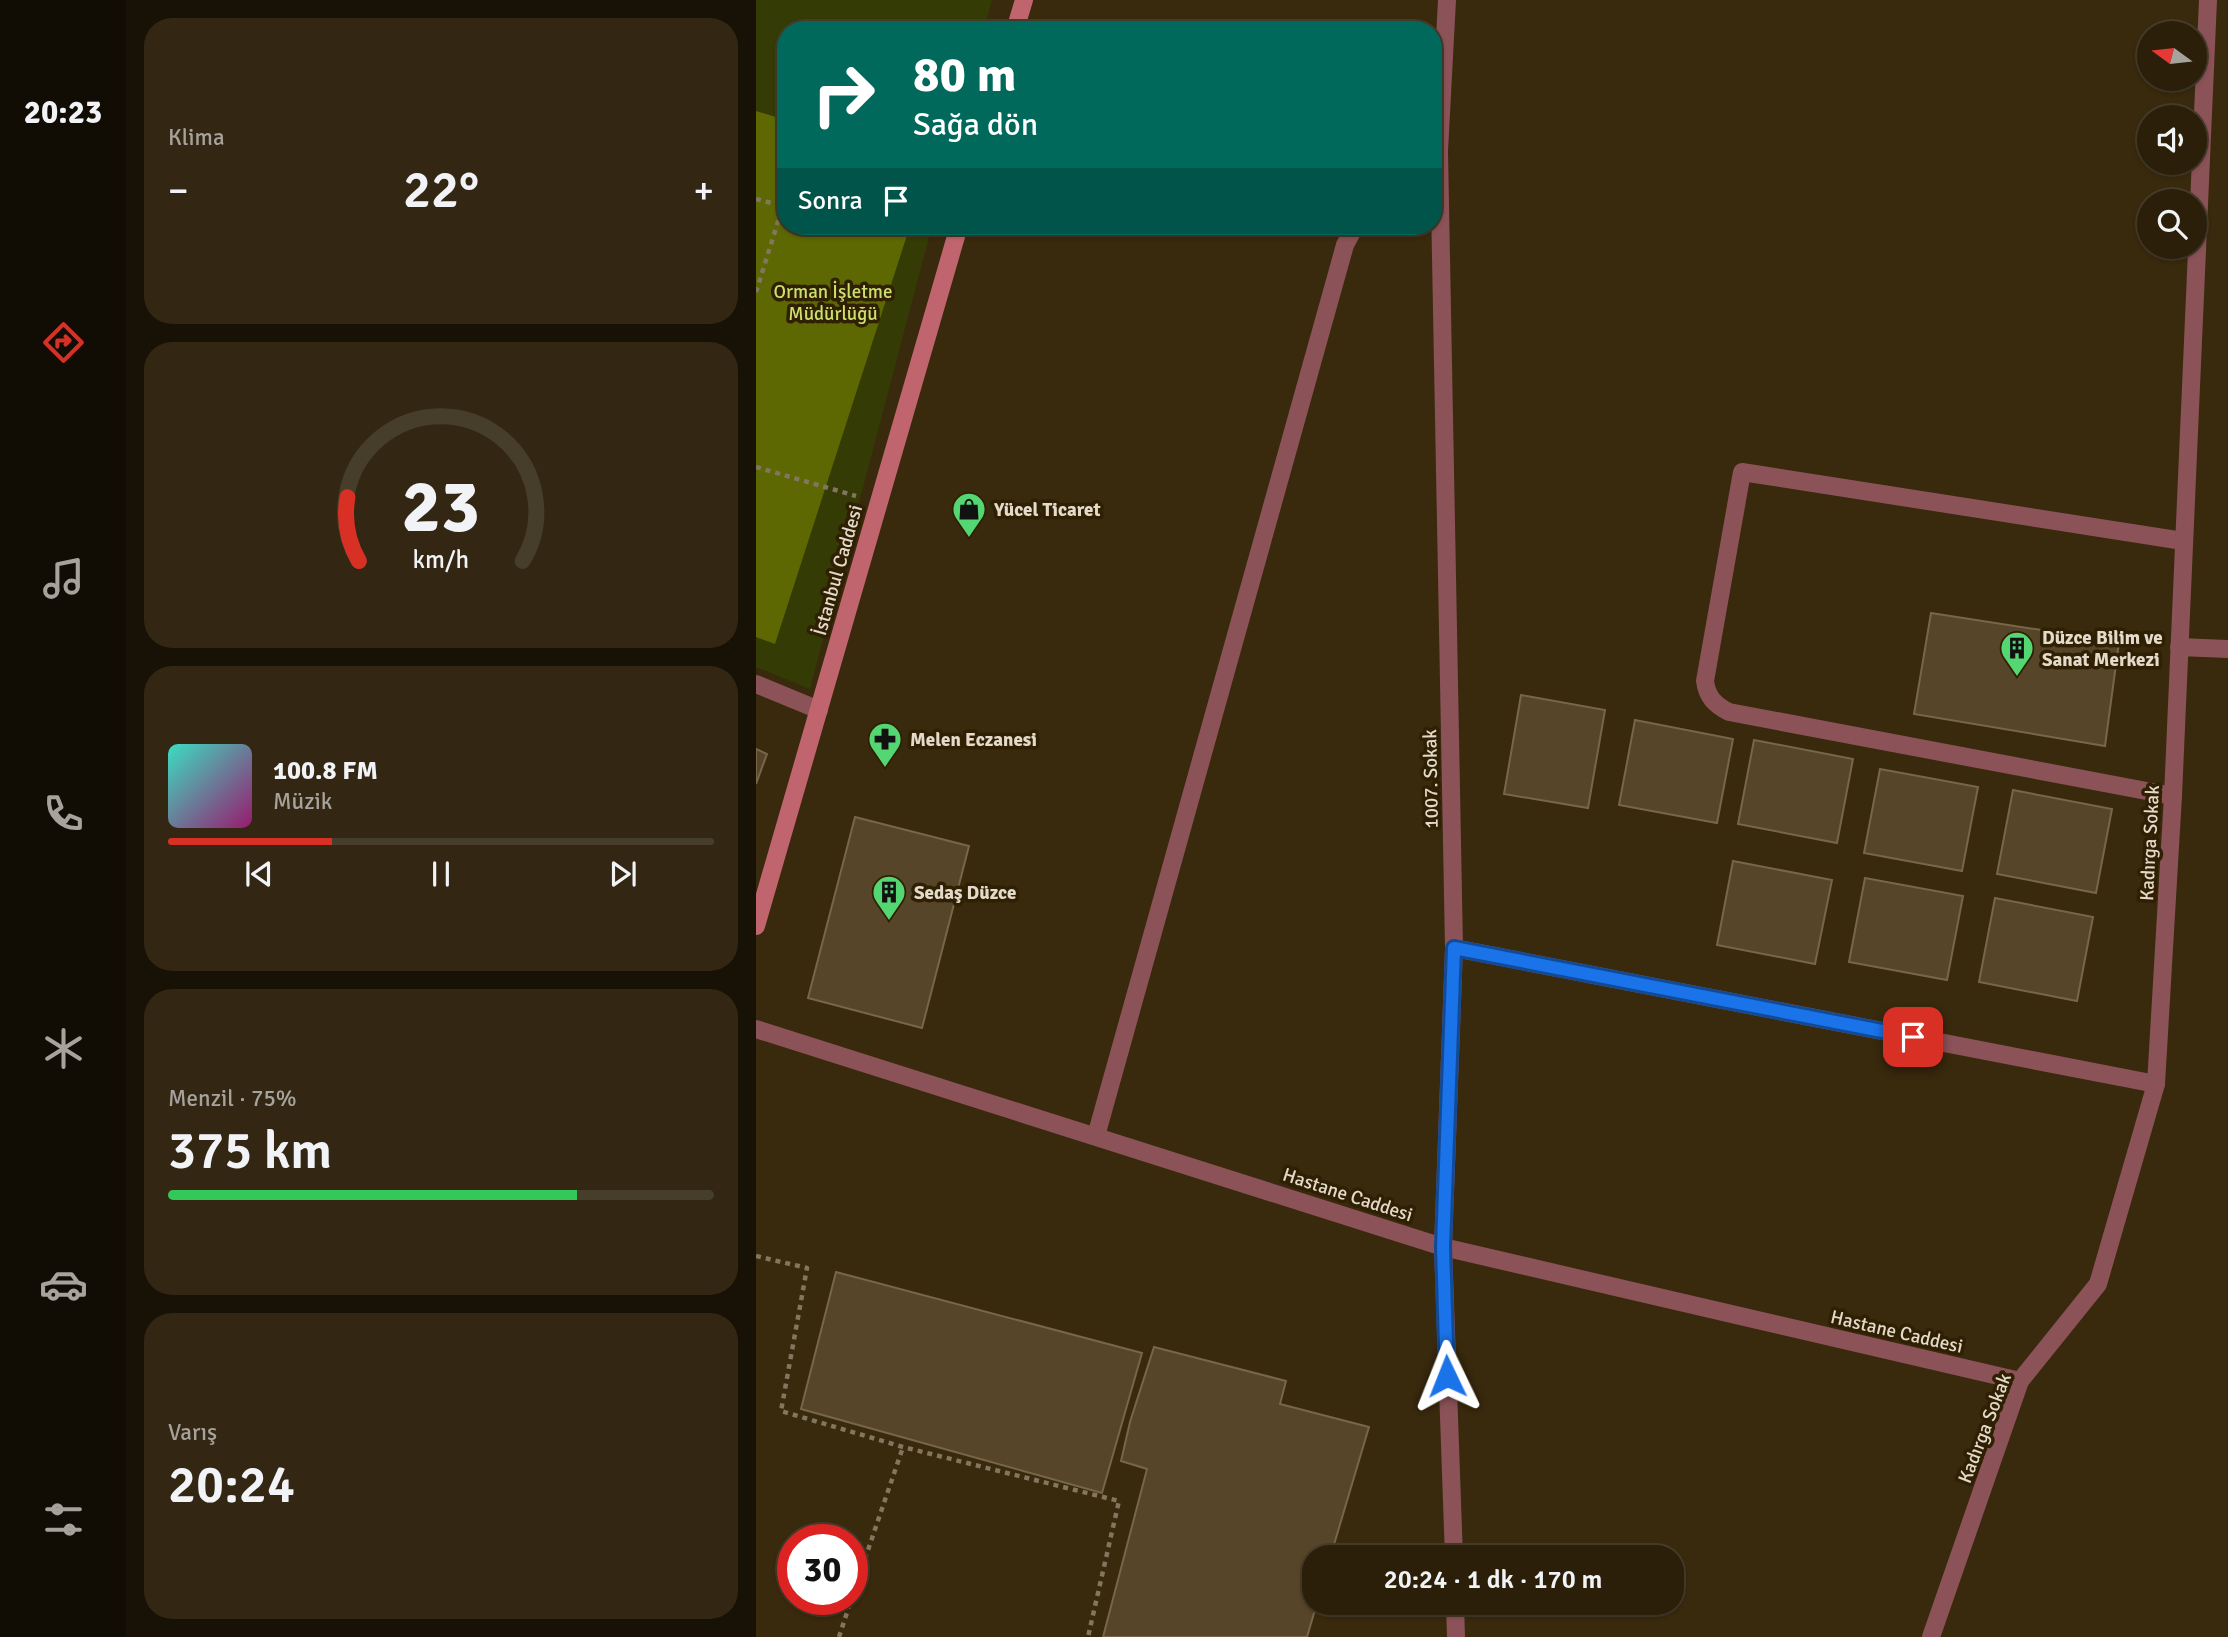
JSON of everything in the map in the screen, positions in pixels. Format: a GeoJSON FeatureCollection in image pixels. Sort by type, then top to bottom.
{"type":"FeatureCollection","features":[{"type":"Feature","properties":{"kind":"main road"},"geometry":{"type":"LineString","coordinates":[[1018,21],[1024,0]]}},
{"type":"Feature","properties":{"kind":"main road","name":"İstanbul Caddesi"},"geometry":{"type":"LineString","coordinates":[[756,926],[956,235]]}},
{"type":"Feature","properties":{"kind":"street","name":"1007. Sokak"},"geometry":{"type":"LineString","coordinates":[[1442,70],[1447,0]]}},
{"type":"Feature","properties":{"kind":"street","name":"Kadırga Sokak"},"geometry":{"type":"LineString","coordinates":[[1931,1637],[2020,1381],[2098,1284],[2156,1084],[2173,796],[2208,0]]}},
{"type":"Feature","properties":{"kind":"street"},"geometry":{"type":"LineString","coordinates":[[1096,1136],[1350,235]]}},
{"type":"Feature","properties":{"kind":"street","name":"1007. Sokak"},"geometry":{"type":"LineString","coordinates":[[1438,235],[1454,948],[1443,1247],[1454,1545]]}},
{"type":"Feature","properties":{"kind":"street"},"geometry":{"type":"LineString","coordinates":[[2173,796],[1730,712],[1711,699],[1705,681],[1742,472],[2183,541]]}},
{"type":"Feature","properties":{"kind":"street"},"geometry":{"type":"LineString","coordinates":[[2179,647],[2228,649]]}},
{"type":"Feature","properties":{"kind":"street"},"geometry":{"type":"LineString","coordinates":[[756,684],[819,710]]}},
{"type":"Feature","properties":{"kind":"street"},"geometry":{"type":"LineString","coordinates":[[1454,948],[2156,1084]]}},
{"type":"Feature","properties":{"kind":"street","name":"Hastane Caddesi"},"geometry":{"type":"LineString","coordinates":[[756,1029],[1443,1247],[2020,1381]]}},
{"type":"Feature","properties":{"kind":"street"},"geometry":{"type":"LineString","coordinates":[[1455,1615],[1456,1637]]}},
{"type":"Feature","properties":{"kind":"path"},"geometry":{"type":"LineString","coordinates":[[756,199],[777,204]]}},
{"type":"Feature","properties":{"kind":"path"},"geometry":{"type":"LineString","coordinates":[[756,292],[777,225]]}},
{"type":"Feature","properties":{"kind":"path"},"geometry":{"type":"LineString","coordinates":[[756,467],[878,503]]}},
{"type":"Feature","properties":{"kind":"path"},"geometry":{"type":"LineString","coordinates":[[756,1256],[807,1268],[781,1410],[903,1447],[1119,1501],[1088,1637]]}},
{"type":"Feature","properties":{"kind":"path"},"geometry":{"type":"LineString","coordinates":[[868,1551],[903,1447]]}},
{"type":"Feature","properties":{"kind":"path"},"geometry":{"type":"LineString","coordinates":[[839,1637],[846,1615]]}},
{"type":"Feature","properties":{"kind":"green space","name":"Orman İşletme Müdürlüğü"},"geometry":{"type":"Polygon","coordinates":[[[756,0],[992,0],[986,21],[777,21],[777,235],[930,235],[810,689],[756,667],[756,0]]]}},
{"type":"Feature","properties":{"kind":"green space"},"geometry":{"type":"Polygon","coordinates":[[[756,111],[777,117],[777,235],[907,235],[775,644],[756,637],[756,111]]]}},
{"type":"Feature","properties":{"kind":"building","name":"Düzce Bilim ve Sanat Merkezi"},"geometry":{"type":"Polygon","coordinates":[[[1931,613],[2119,642],[2105,746],[1914,714],[1931,613]]]}},
{"type":"Feature","properties":{"kind":"building"},"geometry":{"type":"Polygon","coordinates":[[[1521,695],[1605,710],[1588,808],[1504,794],[1521,695]]]}},
{"type":"Feature","properties":{"kind":"building"},"geometry":{"type":"Polygon","coordinates":[[[1635,720],[1733,739],[1717,823],[1619,805],[1635,720]]]}},
{"type":"Feature","properties":{"kind":"building"},"geometry":{"type":"Polygon","coordinates":[[[1754,740],[1853,759],[1837,843],[1738,824],[1754,740]]]}},
{"type":"Feature","properties":{"kind":"building"},"geometry":{"type":"Polygon","coordinates":[[[756,749],[767,754],[756,784],[756,749]]]}},
{"type":"Feature","properties":{"kind":"building"},"geometry":{"type":"Polygon","coordinates":[[[1880,769],[1978,787],[1962,871],[1864,853],[1880,769]]]}},
{"type":"Feature","properties":{"kind":"building"},"geometry":{"type":"Polygon","coordinates":[[[2013,790],[2112,809],[2096,893],[1997,874],[2013,790]]]}},
{"type":"Feature","properties":{"kind":"building","name":"Sedaş Düzce"},"geometry":{"type":"Polygon","coordinates":[[[855,817],[969,846],[922,1028],[808,998],[855,817]]]}},
{"type":"Feature","properties":{"kind":"building"},"geometry":{"type":"Polygon","coordinates":[[[1733,861],[1832,880],[1815,964],[1717,945],[1733,861]]]}},
{"type":"Feature","properties":{"kind":"building"},"geometry":{"type":"Polygon","coordinates":[[[1865,878],[1963,896],[1947,980],[1849,962],[1865,878]]]}},
{"type":"Feature","properties":{"kind":"building"},"geometry":{"type":"Polygon","coordinates":[[[1995,898],[2093,917],[2077,1001],[1979,982],[1995,898]]]}},
{"type":"Feature","properties":{"kind":"building"},"geometry":{"type":"Polygon","coordinates":[[[836,1272],[1142,1353],[1102,1493],[801,1409],[836,1272]]]}},
{"type":"Feature","properties":{"kind":"building"},"geometry":{"type":"Polygon","coordinates":[[[1154,1347],[1286,1381],[1280,1404],[1369,1427],[1334,1545],[1302,1545],[1302,1615],[1313,1615],[1307,1637],[1103,1637],[1147,1469],[1121,1461],[1130,1422],[1154,1347]]]}},
{"type":"Feature","properties":{"kind":"place","name":"Yücel Ticaret"},"geometry":{"type":"Point","coordinates":[969,539]}},
{"type":"Feature","properties":{"kind":"place","name":"Düzce Bilim ve Sanat Merkezi"},"geometry":{"type":"Point","coordinates":[2017,678]}},
{"type":"Feature","properties":{"kind":"place","name":"Melen Eczanesi"},"geometry":{"type":"Point","coordinates":[885,769]}},
{"type":"Feature","properties":{"kind":"place","name":"Sedaş Düzce"},"geometry":{"type":"Point","coordinates":[889,922]}},
{"type":"Feature","properties":{"kind":"route"},"geometry":{"type":"LineString","coordinates":[[1447,1376],[1443,1247],[1454,948],[1913,1037]]}}]}
